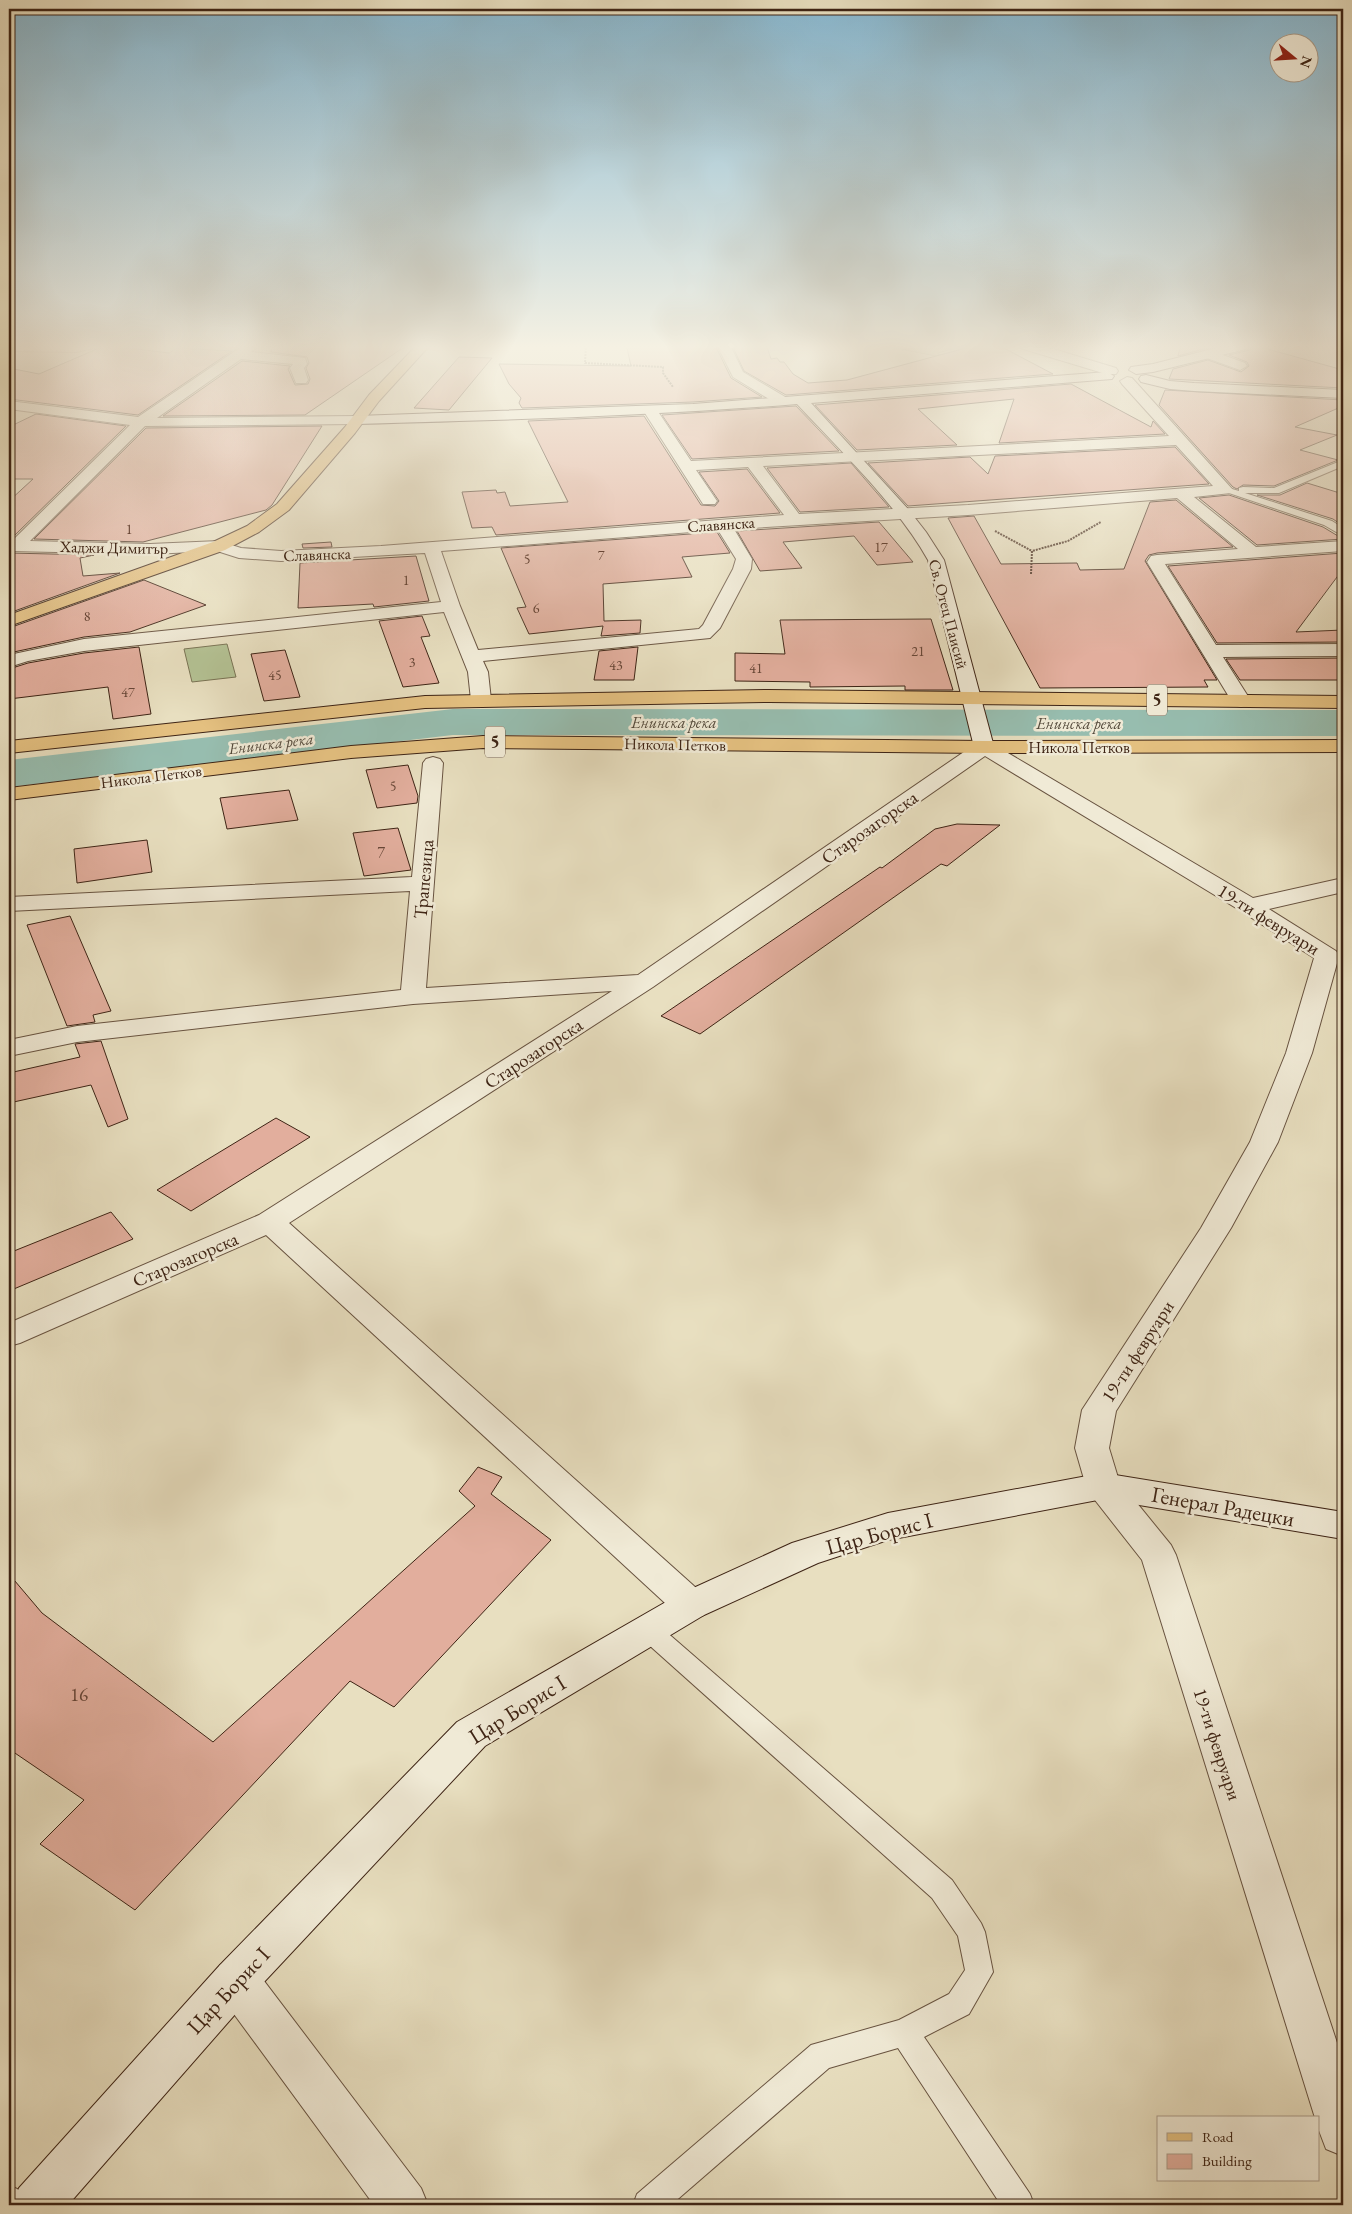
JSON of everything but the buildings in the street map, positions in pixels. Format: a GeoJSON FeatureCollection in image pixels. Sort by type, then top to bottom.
{"type":"FeatureCollection","features":[{"type":"Feature","properties":{"kind":"main road"},"geometry":{"type":"LineString","coordinates":[[9,621],[219,546],[253,529],[282,508],[333,448]]}},
{"type":"Feature","properties":{"kind":"main road"},"geometry":{"type":"LineString","coordinates":[[9,611],[144,565],[219,546]]}},
{"type":"Feature","properties":{"kind":"main road","name":"5"},"geometry":{"type":"LineString","coordinates":[[9,747],[424,702],[481,700],[625,697],[972,702],[1343,702]]}},
{"type":"Feature","properties":{"kind":"main road","name":"Никола Петков"},"geometry":{"type":"LineString","coordinates":[[9,794],[351,752],[483,742],[983,742],[1343,746]]}},
{"type":"Feature","properties":{"kind":"street"},"geometry":{"type":"LineString","coordinates":[[12,546],[114,448]]}},
{"type":"Feature","properties":{"kind":"street"},"geometry":{"type":"LineString","coordinates":[[675,448],[709,501]]}},
{"type":"Feature","properties":{"kind":"street","name":"Св. Отец Паисий"},"geometry":{"type":"LineString","coordinates":[[847,448],[903,513],[936,560],[972,702]]}},
{"type":"Feature","properties":{"kind":"street"},"geometry":{"type":"LineString","coordinates":[[686,466],[1030,448]]}},
{"type":"Feature","properties":{"kind":"street"},"geometry":{"type":"LineString","coordinates":[[1187,448],[1225,490]]}},
{"type":"Feature","properties":{"kind":"street"},"geometry":{"type":"LineString","coordinates":[[753,463],[795,519]]}},
{"type":"Feature","properties":{"kind":"street","name":"Славянска"},"geometry":{"type":"LineString","coordinates":[[219,546],[239,553],[281,556],[431,547],[795,519],[1121,499],[1225,490]]}},
{"type":"Feature","properties":{"kind":"street"},"geometry":{"type":"LineString","coordinates":[[1181,494],[1254,554]]}},
{"type":"Feature","properties":{"kind":"street"},"geometry":{"type":"LineString","coordinates":[[472,656],[704,634],[711,628],[744,559],[723,524]]}},
{"type":"Feature","properties":{"kind":"street","name":"Хаджи Димитър"},"geometry":{"type":"LineString","coordinates":[[12,546],[150,549],[219,546]]}},
{"type":"Feature","properties":{"kind":"street"},"geometry":{"type":"LineString","coordinates":[[1241,701],[1154,562],[1157,560],[1343,546]]}},
{"type":"Feature","properties":{"kind":"street"},"geometry":{"type":"LineString","coordinates":[[431,547],[451,606],[478,672],[481,700]]}},
{"type":"Feature","properties":{"kind":"street"},"geometry":{"type":"LineString","coordinates":[[9,661],[24,656],[84,645],[451,606]]}},
{"type":"Feature","properties":{"kind":"street"},"geometry":{"type":"LineString","coordinates":[[1210,650],[1343,650]]}},
{"type":"Feature","properties":{"kind":"street"},"geometry":{"type":"LineString","coordinates":[[972,702],[983,742]]}},
{"type":"Feature","properties":{"kind":"street","name":"19-ти февруари"},"geometry":{"type":"LineString","coordinates":[[983,742],[1335,957],[1264,1142],[1216,1228],[1099,1410],[1092,1448],[1103,1486],[1158,1555],[1342,2125]]}},
{"type":"Feature","properties":{"kind":"street","name":"Старозагорска"},"geometry":{"type":"LineString","coordinates":[[9,1335],[270,1222],[644,982],[983,742]]}},
{"type":"Feature","properties":{"kind":"street","name":"Трапезица"},"geometry":{"type":"LineString","coordinates":[[413,996],[433,763]]}},
{"type":"Feature","properties":{"kind":"street"},"geometry":{"type":"LineString","coordinates":[[9,904],[422,883]]}},
{"type":"Feature","properties":{"kind":"street"},"geometry":{"type":"LineString","coordinates":[[1249,906],[1343,885]]}},
{"type":"Feature","properties":{"kind":"street"},"geometry":{"type":"LineString","coordinates":[[9,1048],[77,1034],[413,996],[644,982]]}},
{"type":"Feature","properties":{"kind":"street"},"geometry":{"type":"LineString","coordinates":[[270,1222],[691,1605]]}},
{"type":"Feature","properties":{"kind":"street","name":"Генерал Радецки"},"geometry":{"type":"LineString","coordinates":[[1103,1486],[1343,1526]]}},
{"type":"Feature","properties":{"kind":"street","name":"Цар Борис I"},"geometry":{"type":"LineString","coordinates":[[36,2205],[236,1980],[471,1734],[691,1605],[805,1553],[888,1526],[1103,1486]]}},
{"type":"Feature","properties":{"kind":"street"},"geometry":{"type":"LineString","coordinates":[[236,1980],[404,2205]]}},
{"type":"Feature","properties":{"kind":"lane"},"geometry":{"type":"LineString","coordinates":[[1225,490],[1275,490],[1343,463]]}},
{"type":"Feature","properties":{"kind":"lane"},"geometry":{"type":"LineString","coordinates":[[1225,490],[1328,523],[1343,533]]}},
{"type":"Feature","properties":{"kind":"lane"},"geometry":{"type":"LineString","coordinates":[[648,1630],[942,1889],[971,1932],[979,1972],[959,2004],[904,2032],[856,2047],[821,2055],[648,2205]]}},
{"type":"Feature","properties":{"kind":"lane"},"geometry":{"type":"LineString","coordinates":[[904,2032],[1019,2205]]}},
{"type":"Feature","properties":{"kind":"lane"},"geometry":{"type":"LineString","coordinates":[[9,2200],[16,2205]]}},
{"type":"Feature","properties":{"kind":"path"},"geometry":{"type":"LineString","coordinates":[[1031,574],[1032,551],[1051,547],[1084,535],[1107,518],[1121,499]]}},
{"type":"Feature","properties":{"kind":"green space"},"geometry":{"type":"Polygon","coordinates":[[[227,644],[236,677],[192,682],[184,649],[227,644]]]}},
{"type":"Feature","properties":{"kind":"waterway","name":"Енинска река"},"geometry":{"type":"LineString","coordinates":[[9,774],[453,722],[1343,723]]}}]}
